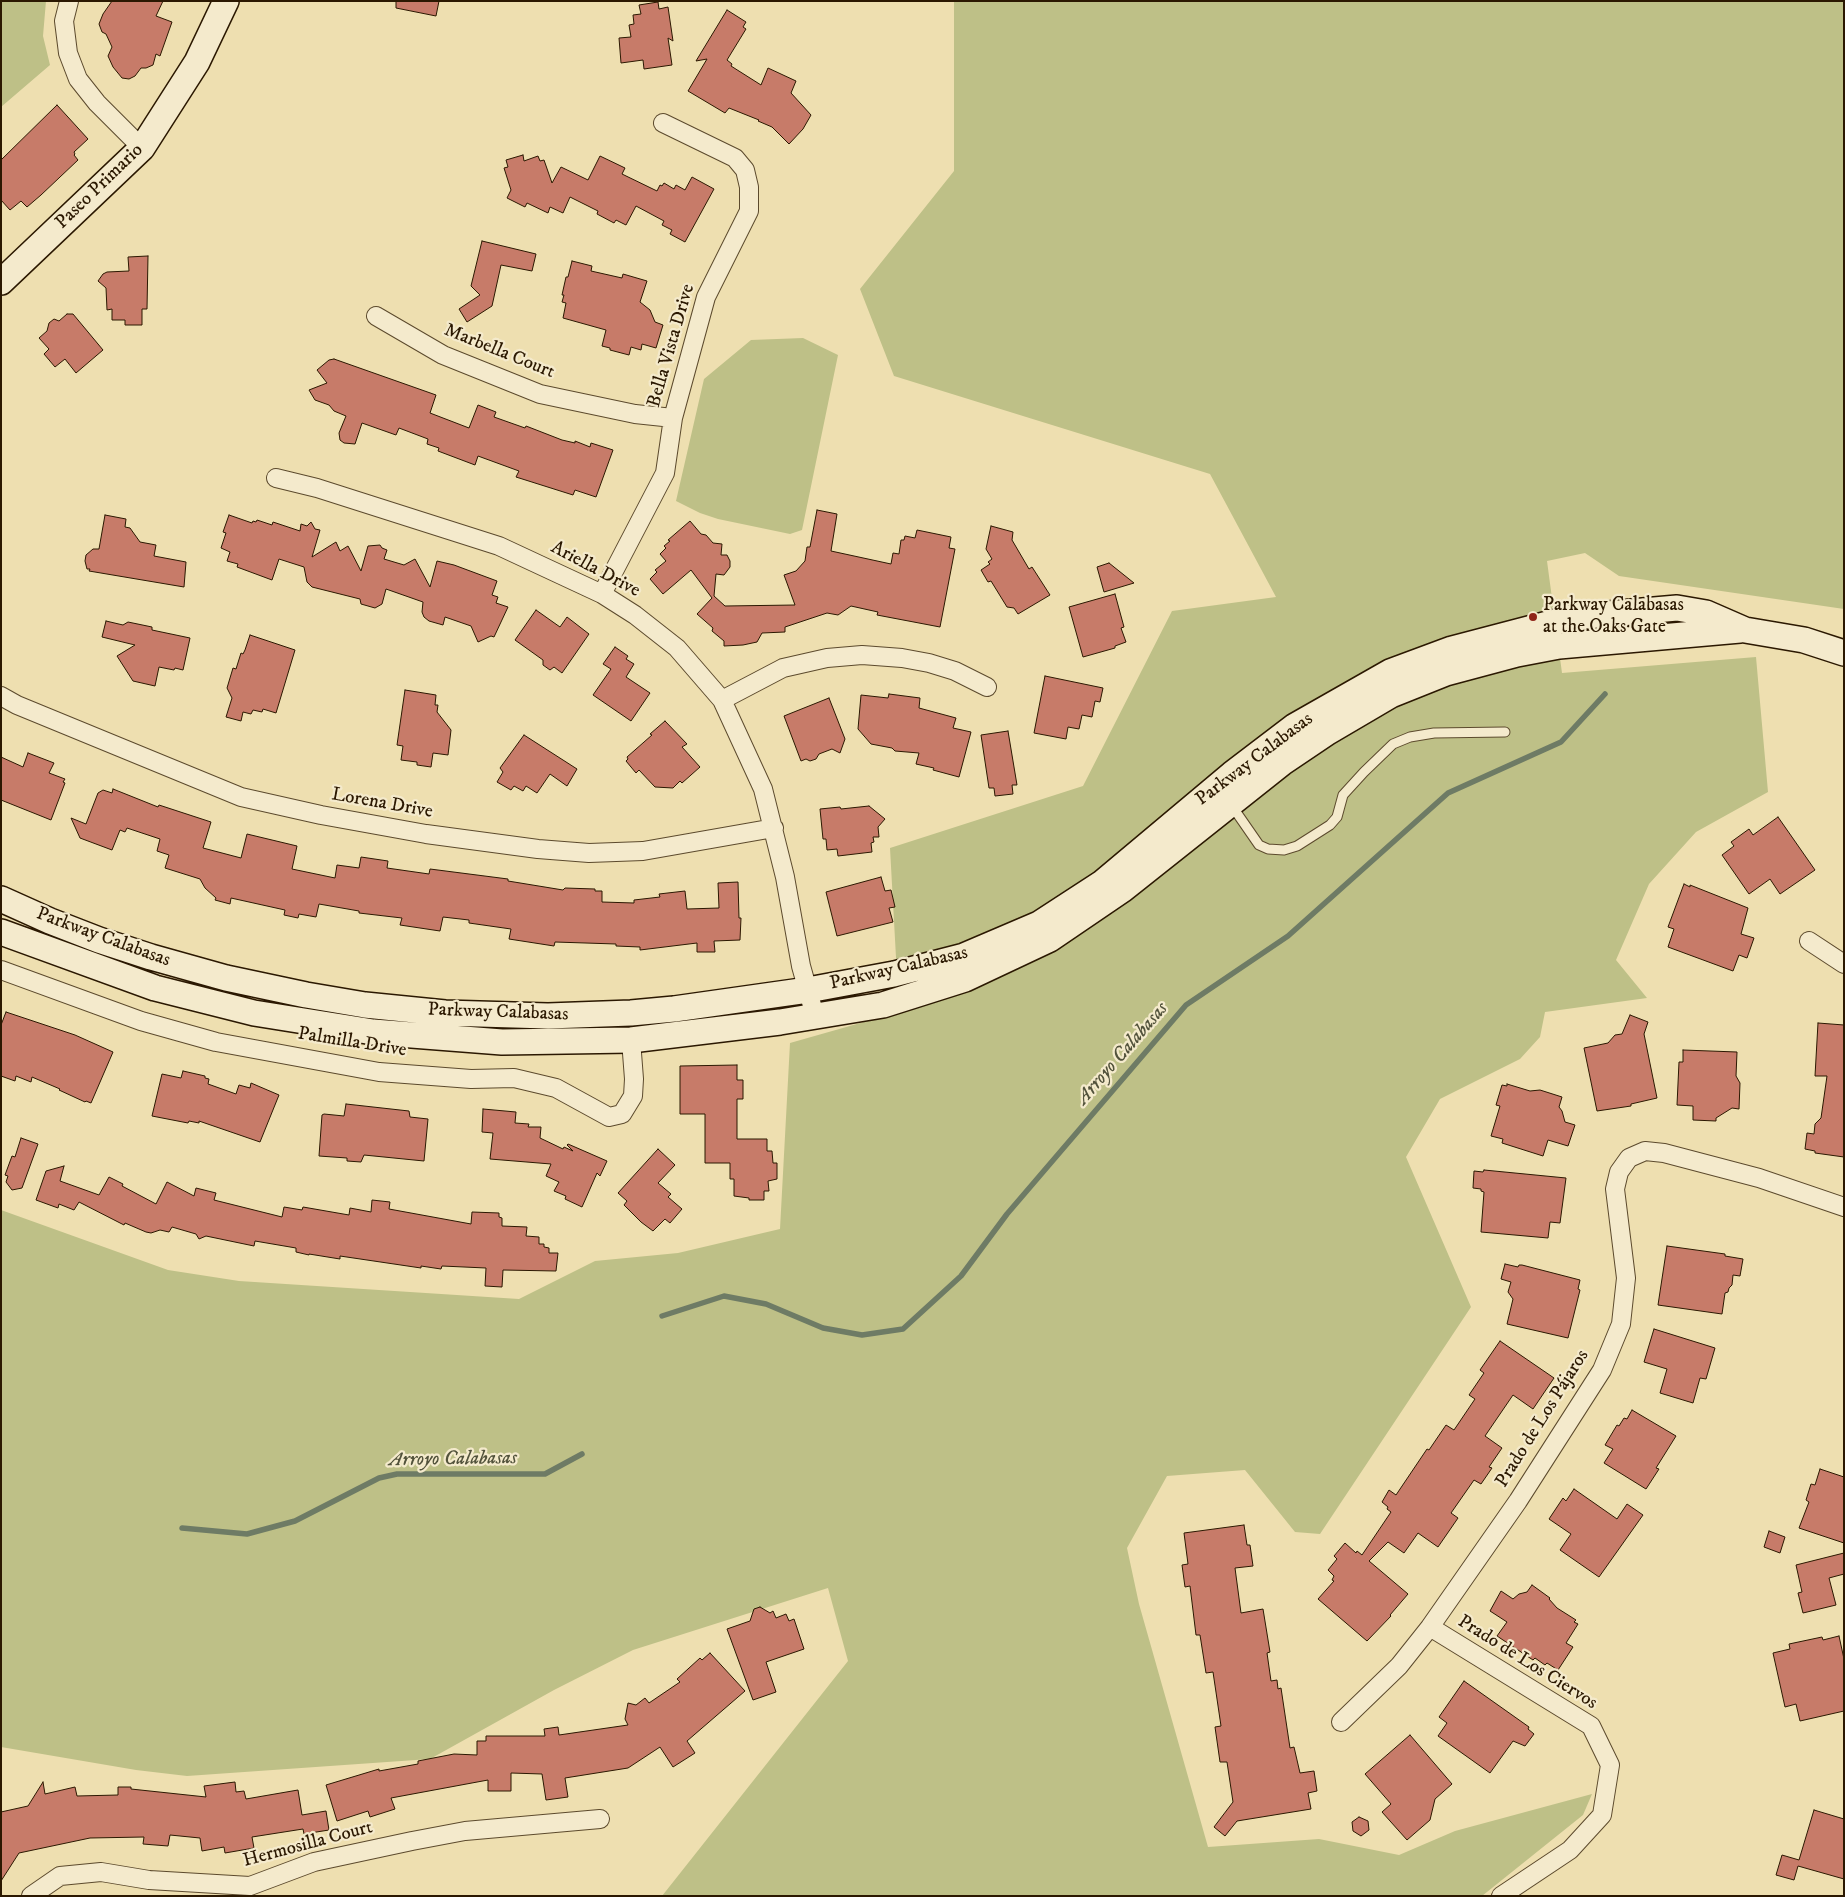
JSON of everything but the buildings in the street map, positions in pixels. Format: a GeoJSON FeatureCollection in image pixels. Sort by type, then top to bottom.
{"type":"FeatureCollection","features":[{"type":"Feature","properties":{"kind":"street"},"geometry":{"type":"LineString","coordinates":[[69,1],[64,21],[68,53],[78,79],[97,103],[142,148]]}},
{"type":"Feature","properties":{"kind":"street","name":"Paseo Primario"},"geometry":{"type":"LineString","coordinates":[[1,282],[142,148],[197,62],[226,1]]}},
{"type":"Feature","properties":{"kind":"street","name":"Bella Vista Drive"},"geometry":{"type":"LineString","coordinates":[[602,594],[665,473],[673,418],[706,297],[748,211],[749,186],[745,170],[735,158],[663,123]]}},
{"type":"Feature","properties":{"kind":"street","name":"Marbella Court"},"geometry":{"type":"LineString","coordinates":[[376,316],[442,355],[540,394],[635,414],[673,418]]}},
{"type":"Feature","properties":{"kind":"street","name":"Ariella Drive"},"geometry":{"type":"LineString","coordinates":[[276,478],[326,491],[499,546],[602,594],[635,615],[677,648],[722,700],[763,789],[774,828],[799,951],[815,1016]]}},
{"type":"Feature","properties":{"kind":"street","name":"Parkway Calabasas"},"geometry":{"type":"LineString","coordinates":[[1,932],[155,988],[254,1013],[373,1032],[502,1042],[631,1040],[815,1016],[883,1005],[965,979],[1050,939],[1122,890],[1289,758],[1328,732],[1391,696],[1446,673],[1517,654],[1557,634],[1574,617],[1634,610],[1677,608],[1706,614],[1745,630],[1804,640],[1844,653]]}},
{"type":"Feature","properties":{"kind":"street"},"geometry":{"type":"LineString","coordinates":[[1634,610],[1636,639]]}},
{"type":"Feature","properties":{"kind":"street","name":"Parkway Calabasas"},"geometry":{"type":"LineString","coordinates":[[1,899],[91,937],[151,957],[226,978],[365,1005],[445,1014],[548,1016],[631,1014],[808,990],[894,974],[964,956],[1039,924],[1102,884],[1232,774],[1295,726],[1390,672],[1462,646],[1557,634],[1636,639],[1745,630]]}},
{"type":"Feature","properties":{"kind":"street"},"geometry":{"type":"LineString","coordinates":[[722,700],[783,668],[827,658],[862,655],[902,658],[929,663],[955,671],[987,687]]}},
{"type":"Feature","properties":{"kind":"street","name":"Lorena Drive"},"geometry":{"type":"LineString","coordinates":[[1,696],[17,705],[241,797],[322,815],[426,834],[538,849],[589,853],[643,852],[774,828]]}},
{"type":"Feature","properties":{"kind":"street"},"geometry":{"type":"LineString","coordinates":[[1809,941],[1844,964]]}},
{"type":"Feature","properties":{"kind":"street","name":"Palmilla Drive"},"geometry":{"type":"LineString","coordinates":[[1,970],[140,1021],[216,1042],[379,1072],[471,1079],[514,1078],[556,1088],[609,1117],[622,1114],[633,1096],[634,1079],[631,1040]]}},
{"type":"Feature","properties":{"kind":"street"},"geometry":{"type":"LineString","coordinates":[[631,1014],[631,1040]]}},
{"type":"Feature","properties":{"kind":"street","name":"Prado de Los Pájaros"},"geometry":{"type":"LineString","coordinates":[[1341,1722],[1398,1666],[1430,1627],[1518,1501],[1602,1370],[1621,1324],[1626,1278],[1615,1189],[1619,1172],[1629,1158],[1645,1151],[1664,1153],[1759,1178],[1844,1207]]}},
{"type":"Feature","properties":{"kind":"street","name":"Prado de Los Ciervos"},"geometry":{"type":"LineString","coordinates":[[1430,1627],[1591,1726],[1610,1765],[1602,1815],[1570,1850],[1501,1896]]}},
{"type":"Feature","properties":{"kind":"street","name":"Hermosilla Court"},"geometry":{"type":"LineString","coordinates":[[31,1896],[60,1876],[101,1872],[149,1880],[250,1886],[314,1862],[420,1839],[465,1831],[600,1820]]}},
{"type":"Feature","properties":{"kind":"lane"},"geometry":{"type":"LineString","coordinates":[[1230,804],[1259,845],[1268,849],[1284,850],[1297,846],[1330,825],[1338,816],[1343,795],[1393,744],[1410,737],[1434,733],[1505,732]]}},
{"type":"Feature","properties":{"kind":"green space"},"geometry":{"type":"Polygon","coordinates":[[[1,1],[46,1],[43,36],[50,65],[1,107],[1,1]]]}},
{"type":"Feature","properties":{"kind":"green space"},"geometry":{"type":"Polygon","coordinates":[[[954,1],[1844,1],[1844,609],[1619,576],[1585,553],[1547,561],[1562,673],[1756,657],[1768,792],[1696,832],[1649,884],[1616,960],[1647,998],[1545,1012],[1540,1037],[1520,1059],[1440,1099],[1406,1157],[1471,1307],[1320,1534],[1295,1532],[1245,1470],[1167,1476],[1127,1548],[1139,1604],[1208,1847],[1319,1839],[1399,1855],[1455,1831],[1592,1794],[1583,1815],[1482,1896],[662,1896],[848,1661],[828,1588],[633,1650],[554,1690],[430,1759],[187,1776],[136,1770],[1,1747],[1,1210],[168,1270],[239,1281],[519,1299],[595,1261],[678,1253],[780,1229],[790,1043],[899,1012],[890,848],[1083,786],[1172,611],[1276,597],[1210,474],[894,376],[860,289],[954,171],[954,1]]]}},
{"type":"Feature","properties":{"kind":"green space"},"geometry":{"type":"Polygon","coordinates":[[[803,338],[838,355],[802,530],[790,534],[718,519],[700,513],[676,501],[704,379],[751,340],[803,338]]]}},
{"type":"Feature","properties":{"kind":"waterway","name":"Arroyo Calabasas"},"geometry":{"type":"LineString","coordinates":[[662,1316],[724,1296],[766,1304],[823,1328],[862,1335],[903,1329],[961,1276],[1007,1214],[1186,1005],[1288,936],[1448,793],[1561,742],[1605,694]]}},
{"type":"Feature","properties":{"kind":"waterway","name":"Arroyo Calabasas"},"geometry":{"type":"LineString","coordinates":[[182,1528],[247,1534],[295,1521],[379,1478],[397,1474],[545,1474],[582,1454]]}},
{"type":"Feature","properties":{"kind":"place","name":"Parkway Calabasas at the Oaks Gate"},"geometry":{"type":"Point","coordinates":[1533,617]}}]}
